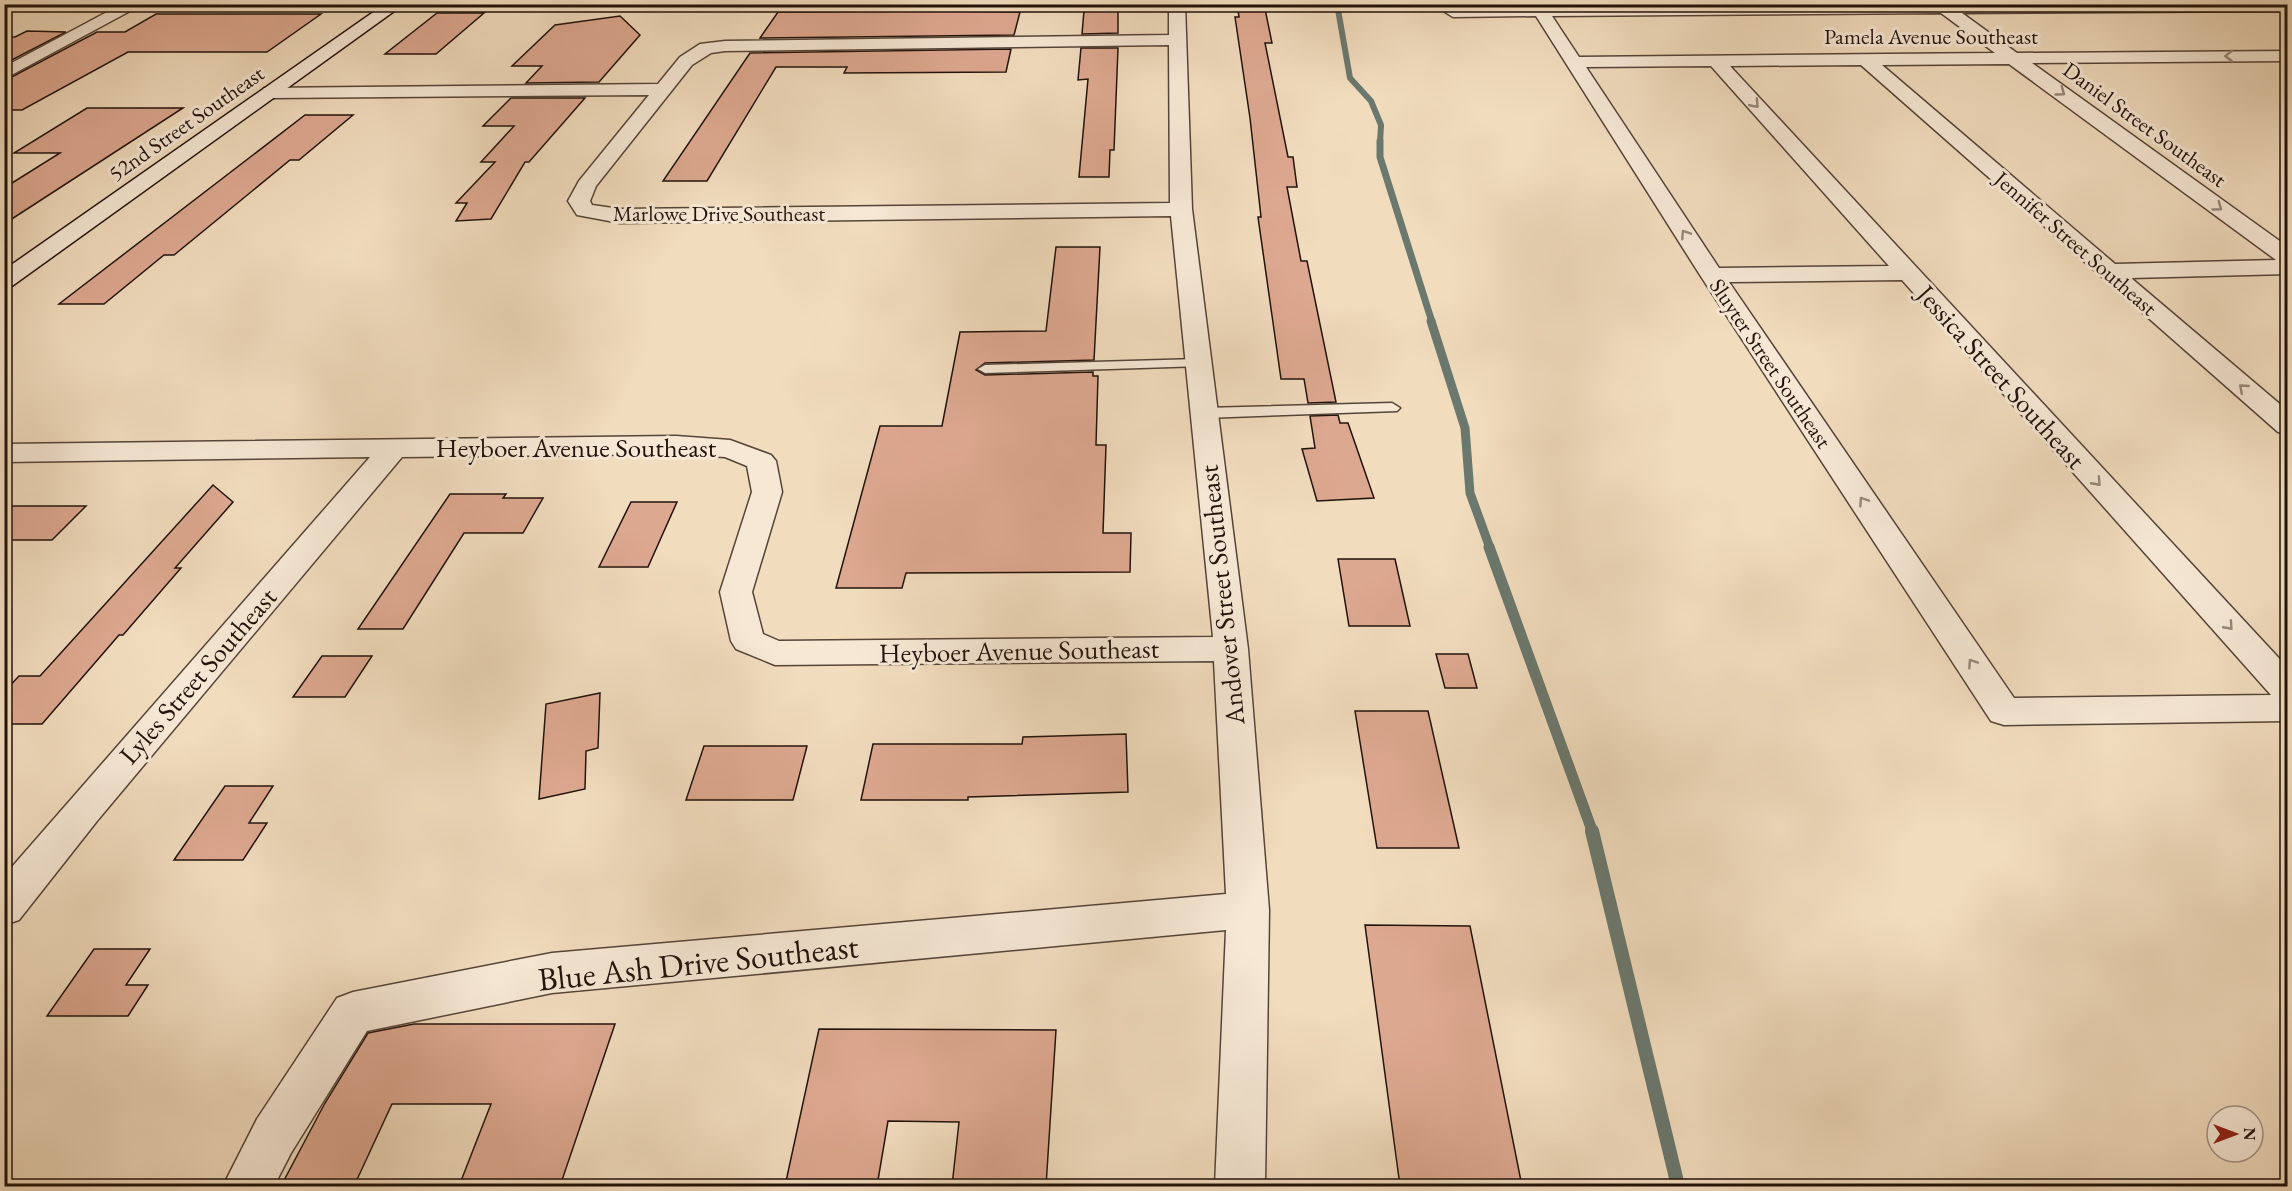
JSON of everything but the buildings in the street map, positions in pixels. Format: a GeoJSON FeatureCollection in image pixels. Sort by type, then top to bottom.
{"type":"FeatureCollection","features":[{"type":"Feature","properties":{"kind":"street"},"geometry":{"type":"LineString","coordinates":[[4,74],[135,4]]}},
{"type":"Feature","properties":{"kind":"street","name":"52nd Street Southeast"},"geometry":{"type":"LineString","coordinates":[[4,281],[396,4]]}},
{"type":"Feature","properties":{"kind":"street","name":"Andover Street Southeast"},"geometry":{"type":"LineString","coordinates":[[1177,4],[1180,209],[1231,649],[1248,910],[1240,1186]]}},
{"type":"Feature","properties":{"kind":"street"},"geometry":{"type":"LineString","coordinates":[[1453,12],[2288,6]]}},
{"type":"Feature","properties":{"kind":"street","name":"Daniel Street Southeast"},"geometry":{"type":"LineString","coordinates":[[1944,8],[2288,258]]}},
{"type":"Feature","properties":{"kind":"street","name":"Sluyter Street Southeast"},"geometry":{"type":"LineString","coordinates":[[1541,11],[1712,275],[2004,712],[2288,708]]}},
{"type":"Feature","properties":{"kind":"street"},"geometry":{"type":"LineString","coordinates":[[271,92],[663,89],[695,54],[706,48],[725,46],[848,42],[1178,39]]}},
{"type":"Feature","properties":{"kind":"street","name":"Pamela Avenue Southeast"},"geometry":{"type":"LineString","coordinates":[[1574,62],[2288,56]]}},
{"type":"Feature","properties":{"kind":"street","name":"Jennifer Street Southeast"},"geometry":{"type":"LineString","coordinates":[[1865,58],[2288,426]]}},
{"type":"Feature","properties":{"kind":"street","name":"Jessica Street Southeast"},"geometry":{"type":"LineString","coordinates":[[1716,61],[1906,273],[2288,691]]}},
{"type":"Feature","properties":{"kind":"street","name":"Marlowe Drive Southeast"},"geometry":{"type":"LineString","coordinates":[[663,89],[586,185],[579,201],[585,210],[631,216],[1180,209]]}},
{"type":"Feature","properties":{"kind":"street"},"geometry":{"type":"LineString","coordinates":[[2108,271],[2288,267]]}},
{"type":"Feature","properties":{"kind":"street"},"geometry":{"type":"LineString","coordinates":[[1712,275],[1906,273]]}},
{"type":"Feature","properties":{"kind":"street","name":"Heyboer Avenue Southeast"},"geometry":{"type":"LineString","coordinates":[[4,453],[676,445],[730,449],[761,461],[767,492],[736,592],[748,641],[775,653],[1231,649]]}},
{"type":"Feature","properties":{"kind":"street","name":"Lyles Street Southeast"},"geometry":{"type":"LineString","coordinates":[[4,907],[83,810],[395,447]]}},
{"type":"Feature","properties":{"kind":"street","name":"Blue Ash Drive Southeast"},"geometry":{"type":"LineString","coordinates":[[248,1186],[274,1136],[353,1013],[552,973],[1248,910]]}},
{"type":"Feature","properties":{"kind":"lane"},"geometry":{"type":"LineString","coordinates":[[986,369],[1198,363]]}},
{"type":"Feature","properties":{"kind":"lane"},"geometry":{"type":"LineString","coordinates":[[1204,413],[1392,408]]}},
{"type":"Feature","properties":{"kind":"waterway"},"geometry":{"type":"LineString","coordinates":[[1337,4],[1350,78],[1371,101],[1381,125],[1380,143]]}},
{"type":"Feature","properties":{"kind":"waterway"},"geometry":{"type":"LineString","coordinates":[[1380,143],[1380,157],[1432,322]]}},
{"type":"Feature","properties":{"kind":"waterway"},"geometry":{"type":"LineString","coordinates":[[1431,321],[1465,428],[1470,493],[1490,548]]}},
{"type":"Feature","properties":{"kind":"waterway"},"geometry":{"type":"LineString","coordinates":[[1489,547],[1593,833]]}},
{"type":"Feature","properties":{"kind":"waterway"},"geometry":{"type":"LineString","coordinates":[[1592,831],[1678,1186]]}}]}
